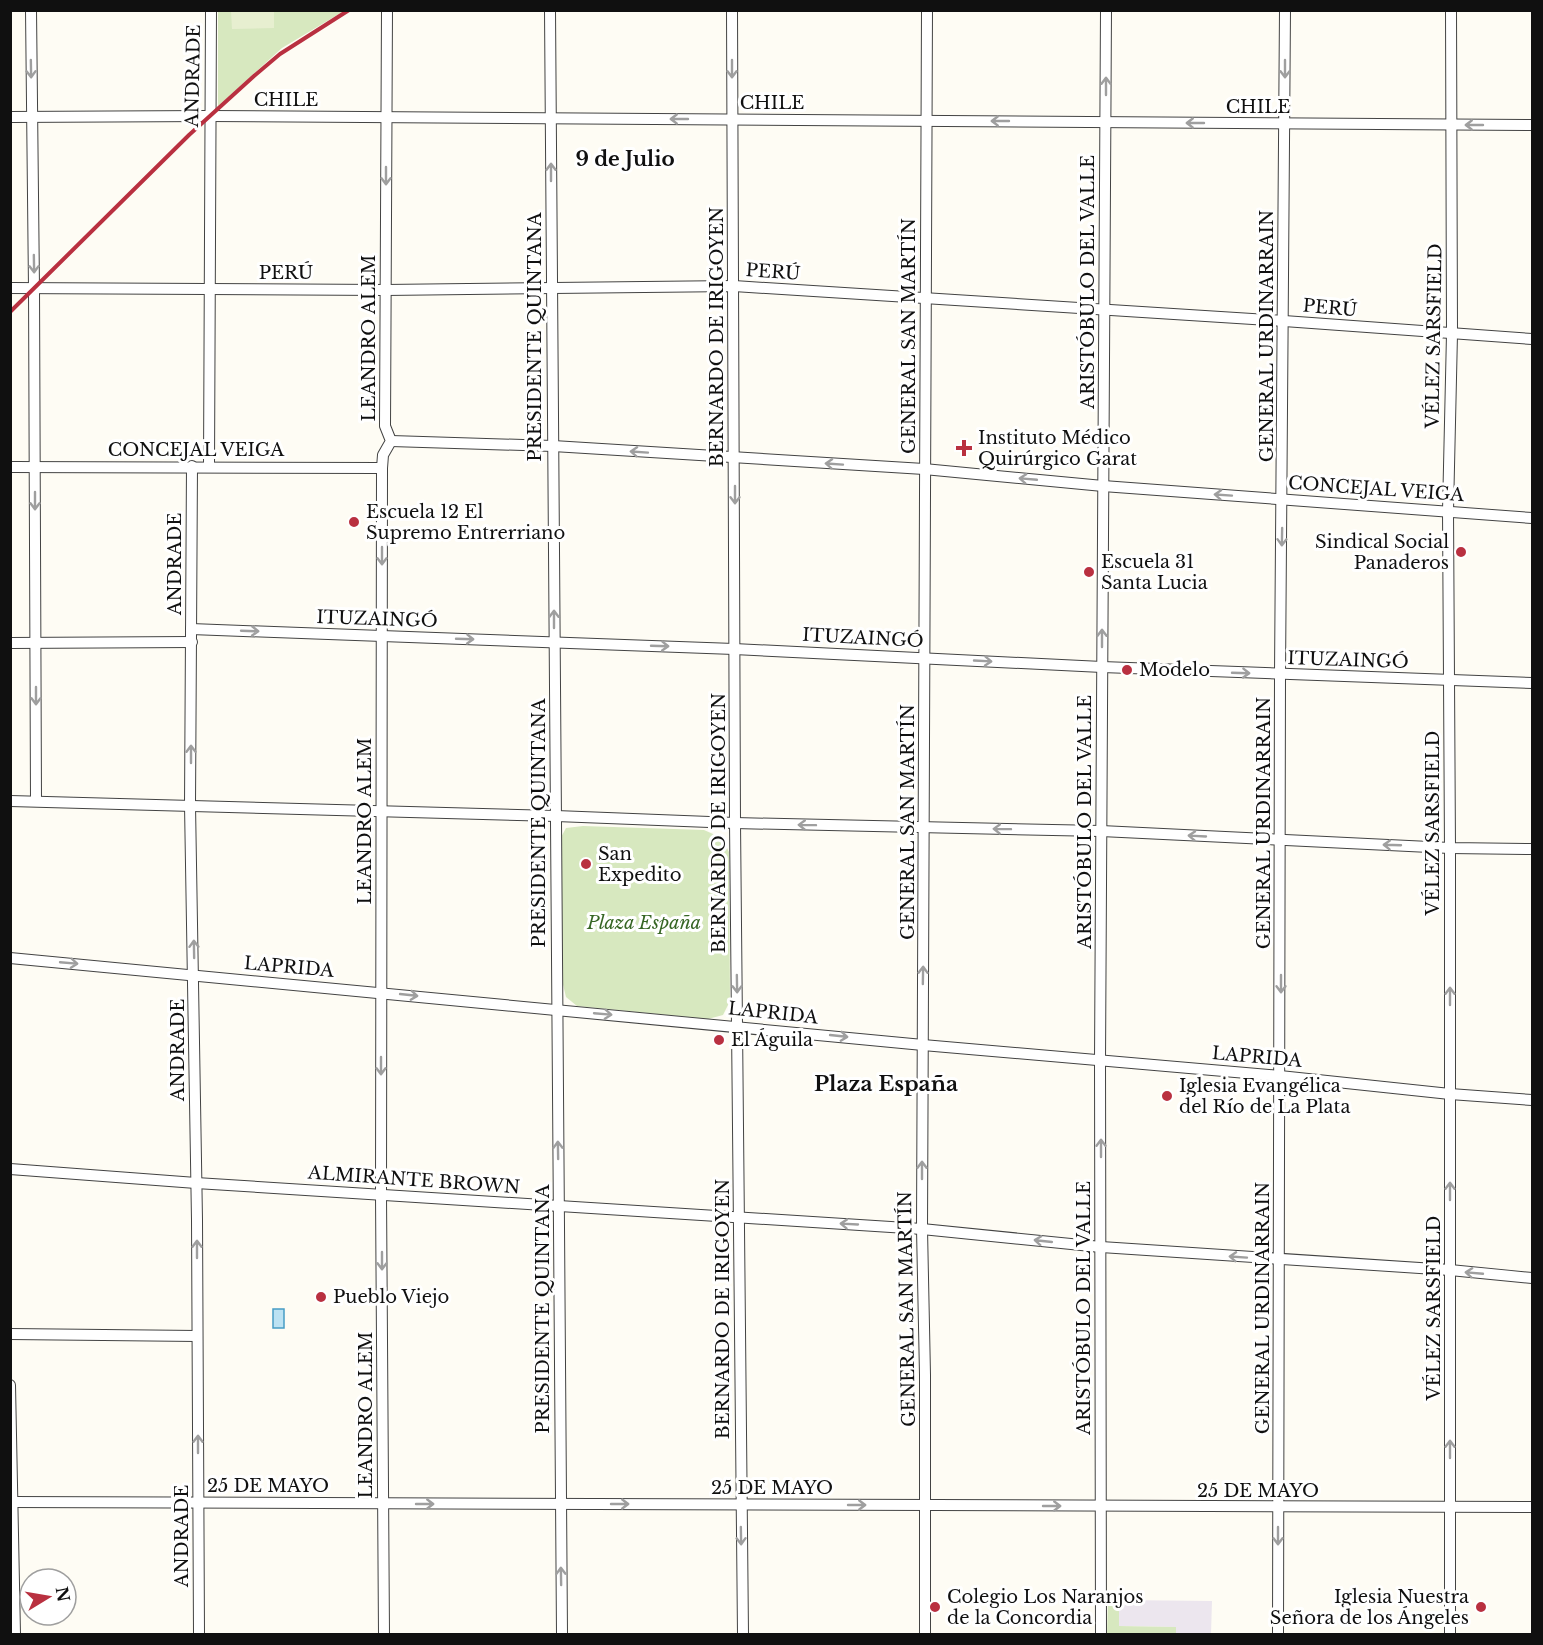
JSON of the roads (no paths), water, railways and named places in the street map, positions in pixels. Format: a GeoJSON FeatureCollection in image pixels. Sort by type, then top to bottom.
{"type":"FeatureCollection","features":[{"type":"Feature","properties":{"kind":"street"},"geometry":{"type":"LineString","coordinates":[[31,10],[36,801]]}},
{"type":"Feature","properties":{"kind":"street","name":"ANDRADE"},"geometry":{"type":"LineString","coordinates":[[209,466],[211,10]]}},
{"type":"Feature","properties":{"kind":"street","name":"LEANDRO ALEM"},"geometry":{"type":"LineString","coordinates":[[384,1635],[381,1195],[382,468],[383,455],[391,441],[385,426],[387,10]]}},
{"type":"Feature","properties":{"kind":"street","name":"PRESIDENTE QUINTANA"},"geometry":{"type":"LineString","coordinates":[[550,10],[562,1635]]}},
{"type":"Feature","properties":{"kind":"street","name":"BERNARDO DE IRIGOYEN"},"geometry":{"type":"LineString","coordinates":[[732,10],[735,824],[743,1635]]}},
{"type":"Feature","properties":{"kind":"street","name":"GENERAL SAN MARTÍN"},"geometry":{"type":"LineString","coordinates":[[925,1635],[922,1045],[925,827],[924,469],[927,10]]}},
{"type":"Feature","properties":{"kind":"street","name":"ARISTÓBULO DEL VALLE"},"geometry":{"type":"LineString","coordinates":[[1101,1635],[1100,1060],[1106,10]]}},
{"type":"Feature","properties":{"kind":"street","name":"GENERAL URDINARRAIN"},"geometry":{"type":"LineString","coordinates":[[1278,1635],[1280,674],[1285,10]]}},
{"type":"Feature","properties":{"kind":"street","name":"VÉLEZ SARSFIELD"},"geometry":{"type":"LineString","coordinates":[[1450,1635],[1448,511],[1452,334],[1451,10]]}},
{"type":"Feature","properties":{"kind":"street","name":"CHILE"},"geometry":{"type":"LineString","coordinates":[[10,117],[209,116],[1533,125]]}},
{"type":"Feature","properties":{"kind":"street","name":"PERÚ"},"geometry":{"type":"LineString","coordinates":[[10,288],[385,290],[734,286],[1533,339]]}},
{"type":"Feature","properties":{"kind":"street","name":"CONCEJAL VEIGA"},"geometry":{"type":"LineString","coordinates":[[391,441],[553,446],[924,469],[1103,486],[1533,518]]}},
{"type":"Feature","properties":{"kind":"street","name":"ANDRADE"},"geometry":{"type":"LineString","coordinates":[[192,466],[190,806],[194,975],[199,1635]]}},
{"type":"Feature","properties":{"kind":"street","name":"CONCEJAL VEIGA"},"geometry":{"type":"LineString","coordinates":[[10,467],[382,468]]}},
{"type":"Feature","properties":{"kind":"street","name":"ITUZAINGÓ"},"geometry":{"type":"LineString","coordinates":[[191,629],[734,649],[1102,667],[1533,683]]}},
{"type":"Feature","properties":{"kind":"street"},"geometry":{"type":"LineString","coordinates":[[10,643],[192,642]]}},
{"type":"Feature","properties":{"kind":"street"},"geometry":{"type":"LineString","coordinates":[[10,801],[556,816],[735,824],[1101,831],[1281,841],[1533,849]]}},
{"type":"Feature","properties":{"kind":"street","name":"LAPRIDA"},"geometry":{"type":"LineString","coordinates":[[10,958],[922,1045],[1533,1100]]}},
{"type":"Feature","properties":{"kind":"street","name":"ALMIRANTE BROWN"},"geometry":{"type":"LineString","coordinates":[[10,1169],[922,1229],[1101,1247],[1450,1270],[1533,1278]]}},
{"type":"Feature","properties":{"kind":"street"},"geometry":{"type":"LineString","coordinates":[[10,1334],[197,1336]]}},
{"type":"Feature","properties":{"kind":"street"},"geometry":{"type":"LineString","coordinates":[[10,1384],[15,1635]]}},
{"type":"Feature","properties":{"kind":"street","name":"25 DE MAYO"},"geometry":{"type":"LineString","coordinates":[[12,1502],[1533,1507]]}},
{"type":"Feature","properties":{"kind":"water"},"geometry":{"type":"Polygon","coordinates":[[[273,1309],[284,1309],[284,1328],[273,1328],[273,1309]]]}},
{"type":"Feature","properties":{"kind":"railway"},"geometry":{"type":"LineString","coordinates":[[10,312],[189,135],[254,76],[280,54],[349,10]]}},
{"type":"Feature","properties":{"kind":"place","name":"Instituto Médico Quirúrgico Garat"},"geometry":{"type":"Point","coordinates":[964,448]}},
{"type":"Feature","properties":{"kind":"place","name":"Escuela 12 El Supremo Entrerriano"},"geometry":{"type":"Point","coordinates":[354,522]}},
{"type":"Feature","properties":{"kind":"place","name":"Sindical Social Panaderos"},"geometry":{"type":"Point","coordinates":[1461,552]}},
{"type":"Feature","properties":{"kind":"place","name":"Escuela 31 Santa Lucia"},"geometry":{"type":"Point","coordinates":[1089,572]}},
{"type":"Feature","properties":{"kind":"place","name":"Modelo"},"geometry":{"type":"Point","coordinates":[1127,670]}},
{"type":"Feature","properties":{"kind":"place","name":"San Expedito"},"geometry":{"type":"Point","coordinates":[586,864]}},
{"type":"Feature","properties":{"kind":"place","name":"El Águila"},"geometry":{"type":"Point","coordinates":[719,1040]}},
{"type":"Feature","properties":{"kind":"place","name":"Iglesia Evangélica del Río de La Plata"},"geometry":{"type":"Point","coordinates":[1167,1096]}},
{"type":"Feature","properties":{"kind":"place","name":"Pueblo Viejo"},"geometry":{"type":"Point","coordinates":[321,1297]}},
{"type":"Feature","properties":{"kind":"place","name":"Colegio Los Naranjos de la Concordia"},"geometry":{"type":"Point","coordinates":[935,1607]}},
{"type":"Feature","properties":{"kind":"place","name":"Iglesia Nuestra Señora de los Ángeles"},"geometry":{"type":"Point","coordinates":[1481,1607]}},
{"type":"Feature","properties":{"kind":"district","name":"9 de Julio"},"geometry":{"type":"Point","coordinates":[625,159]}},
{"type":"Feature","properties":{"kind":"district","name":"Plaza España"},"geometry":{"type":"Point","coordinates":[886,1084]}}]}
